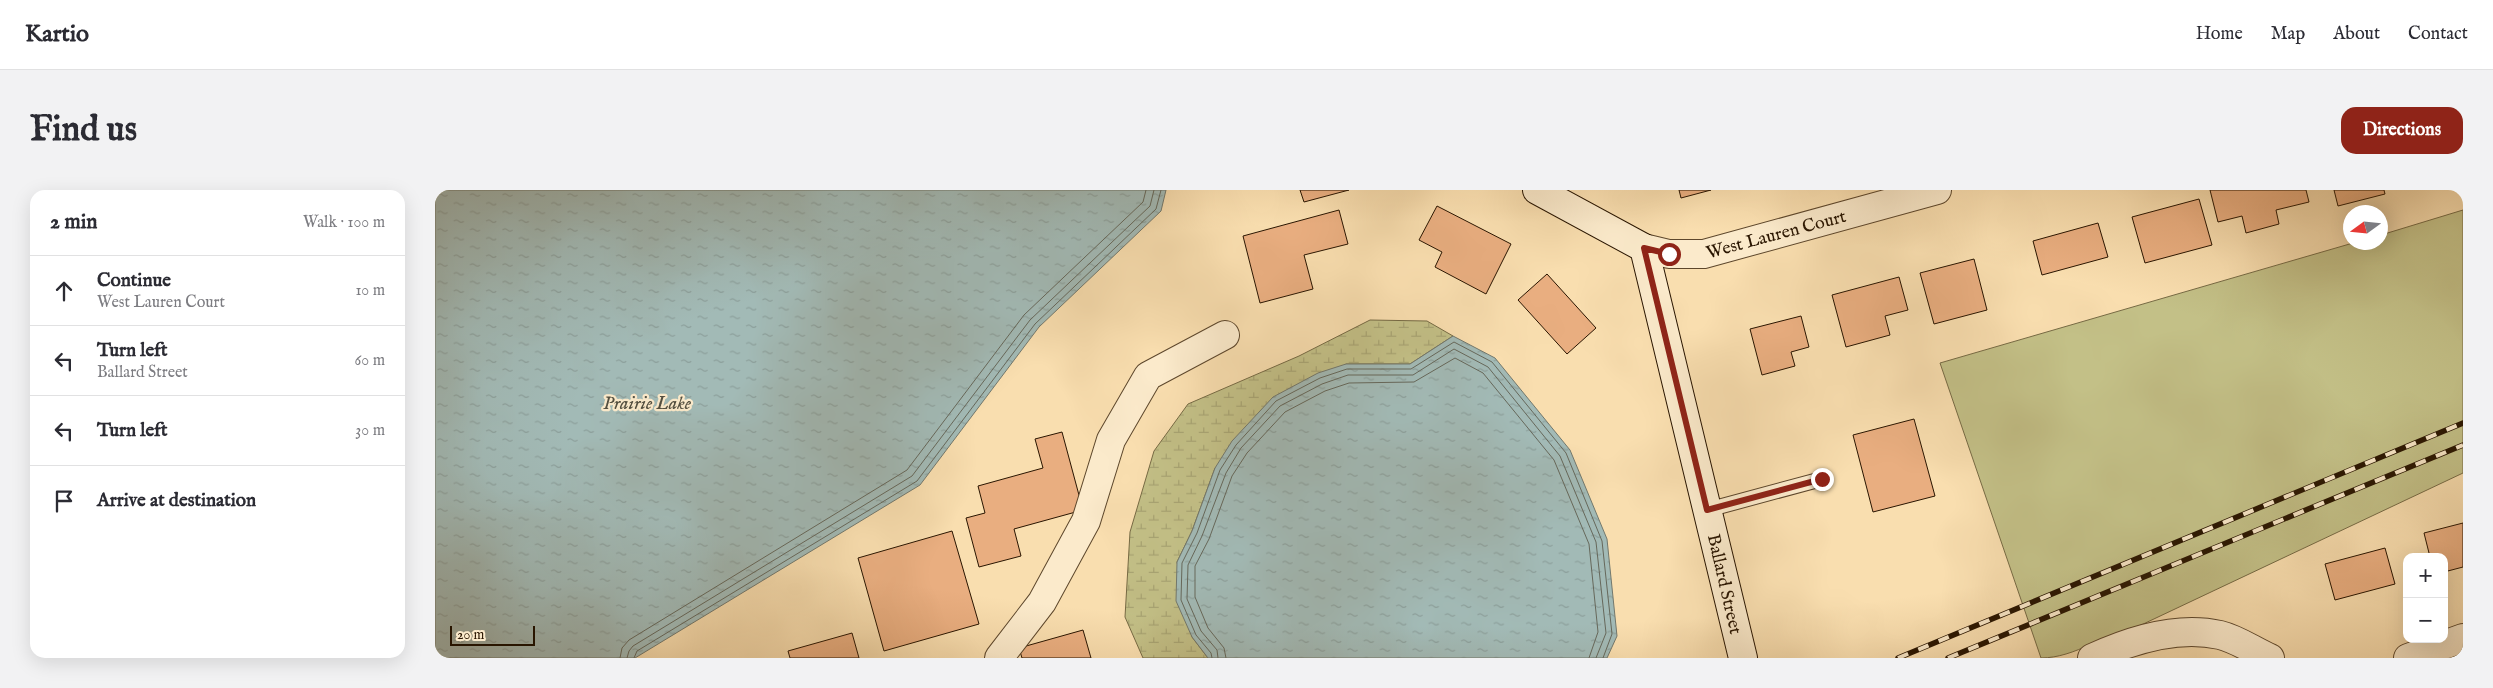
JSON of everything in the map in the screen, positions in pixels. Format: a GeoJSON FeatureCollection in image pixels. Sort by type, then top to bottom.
{"type":"FeatureCollection","features":[{"type":"Feature","properties":{"kind":"street","name":"West Lauren Court"},"geometry":{"type":"LineString","coordinates":[[1537,190],[1644,248],[1669,254],[1704,254],[1937,190]]}},
{"type":"Feature","properties":{"kind":"street","name":"Ballard Street"},"geometry":{"type":"LineString","coordinates":[[1644,248],[1743,658]]}},
{"type":"Feature","properties":{"kind":"street"},"geometry":{"type":"LineString","coordinates":[[999,658],[1042,602],[1086,522],[1111,440],[1148,376],[1225,335]]}},
{"type":"Feature","properties":{"kind":"street"},"geometry":{"type":"LineString","coordinates":[[2092,658],[2123,644],[2180,631],[2221,635],[2270,658]]}},
{"type":"Feature","properties":{"kind":"street"},"geometry":{"type":"LineString","coordinates":[[2408,658],[2463,638]]}},
{"type":"Feature","properties":{"kind":"lane"},"geometry":{"type":"LineString","coordinates":[[1707,510],[1822,479]]}},
{"type":"Feature","properties":{"kind":"green space"},"geometry":{"type":"Polygon","coordinates":[[[2463,210],[2463,473],[2139,626],[2066,654],[2041,658],[1940,363],[2343,246],[2343,250],[2388,250],[2388,233],[2463,210]]]}},
{"type":"Feature","properties":{"kind":"green space"},"geometry":{"type":"Polygon","coordinates":[[[1370,320],[1427,321],[1453,336],[1410,364],[1346,364],[1215,468],[1192,531],[1177,562],[1192,637],[1208,658],[1143,658],[1125,617],[1130,532],[1154,451],[1188,404],[1299,356],[1370,320]]]}},
{"type":"Feature","properties":{"kind":"water","name":"Prairie Lake"},"geometry":{"type":"Polygon","coordinates":[[[435,190],[1166,190],[1161,211],[1039,327],[920,485],[635,658],[435,658],[435,190]]]}},
{"type":"Feature","properties":{"kind":"water"},"geometry":{"type":"Polygon","coordinates":[[[1453,336],[1495,358],[1570,450],[1607,539],[1617,636],[1607,658],[1208,658],[1192,637],[1176,601],[1177,562],[1192,531],[1215,468],[1232,441],[1273,397],[1318,373],[1346,364],[1410,364],[1453,336]]]}},
{"type":"Feature","properties":{"kind":"building"},"geometry":{"type":"Polygon","coordinates":[[[1300,190],[1349,190],[1304,202],[1300,190]]]}},
{"type":"Feature","properties":{"kind":"building"},"geometry":{"type":"Polygon","coordinates":[[[1679,190],[1711,190],[1681,198],[1679,190]]]}},
{"type":"Feature","properties":{"kind":"building"},"geometry":{"type":"Polygon","coordinates":[[[2210,190],[2306,190],[2309,202],[2276,210],[2279,224],[2246,233],[2242,216],[2218,222],[2210,190]]]}},
{"type":"Feature","properties":{"kind":"building"},"geometry":{"type":"Polygon","coordinates":[[[2334,190],[2384,190],[2385,194],[2338,206],[2334,190]]]}},
{"type":"Feature","properties":{"kind":"building"},"geometry":{"type":"Polygon","coordinates":[[[2199,199],[2212,245],[2145,263],[2132,217],[2199,199]]]}},
{"type":"Feature","properties":{"kind":"building"},"geometry":{"type":"Polygon","coordinates":[[[1437,206],[1511,244],[1486,294],[1435,267],[1442,252],[1419,240],[1437,206]]]}},
{"type":"Feature","properties":{"kind":"building"},"geometry":{"type":"Polygon","coordinates":[[[1339,210],[1348,244],[1304,255],[1313,289],[1260,303],[1243,236],[1339,210]]]}},
{"type":"Feature","properties":{"kind":"building"},"geometry":{"type":"Polygon","coordinates":[[[2098,223],[2108,257],[2042,275],[2033,241],[2098,223]]]}},
{"type":"Feature","properties":{"kind":"building"},"geometry":{"type":"Polygon","coordinates":[[[1974,259],[1987,310],[1934,324],[1920,273],[1974,259]]]}},
{"type":"Feature","properties":{"kind":"building"},"geometry":{"type":"Polygon","coordinates":[[[1547,274],[1596,328],[1567,354],[1518,300],[1547,274]]]}},
{"type":"Feature","properties":{"kind":"building"},"geometry":{"type":"Polygon","coordinates":[[[1899,277],[1908,310],[1885,316],[1890,335],[1846,347],[1832,295],[1899,277]]]}},
{"type":"Feature","properties":{"kind":"building"},"geometry":{"type":"Polygon","coordinates":[[[1801,316],[1809,347],[1791,352],[1795,366],[1762,375],[1750,329],[1801,316]]]}},
{"type":"Feature","properties":{"kind":"building"},"geometry":{"type":"Polygon","coordinates":[[[1914,419],[1935,496],[1873,512],[1853,435],[1914,419]]]}},
{"type":"Feature","properties":{"kind":"building"},"geometry":{"type":"Polygon","coordinates":[[[1062,432],[1083,510],[1014,529],[1021,556],[979,567],[966,518],[985,513],[978,486],[1043,468],[1035,439],[1062,432]]]}},
{"type":"Feature","properties":{"kind":"building"},"geometry":{"type":"Polygon","coordinates":[[[2463,523],[2463,567],[2448,571],[2448,553],[2429,553],[2424,533],[2463,523]]]}},
{"type":"Feature","properties":{"kind":"building"},"geometry":{"type":"Polygon","coordinates":[[[952,531],[979,624],[884,651],[858,558],[952,531]]]}},
{"type":"Feature","properties":{"kind":"building"},"geometry":{"type":"Polygon","coordinates":[[[2385,548],[2395,584],[2335,600],[2325,564],[2385,548]]]}},
{"type":"Feature","properties":{"kind":"building"},"geometry":{"type":"Polygon","coordinates":[[[1083,630],[1091,658],[1022,658],[1019,648],[1083,630]]]}},
{"type":"Feature","properties":{"kind":"building"},"geometry":{"type":"Polygon","coordinates":[[[852,633],[859,658],[790,658],[788,651],[852,633]]]}},
{"type":"Feature","properties":{"kind":"railway"},"geometry":{"type":"LineString","coordinates":[[1898,658],[2463,423]]}},
{"type":"Feature","properties":{"kind":"railway"},"geometry":{"type":"LineString","coordinates":[[1948,658],[2463,445]]}},
{"type":"Feature","properties":{"kind":"route"},"geometry":{"type":"LineString","coordinates":[[1669,254],[1644,248],[1707,510],[1822,479]]}}]}
